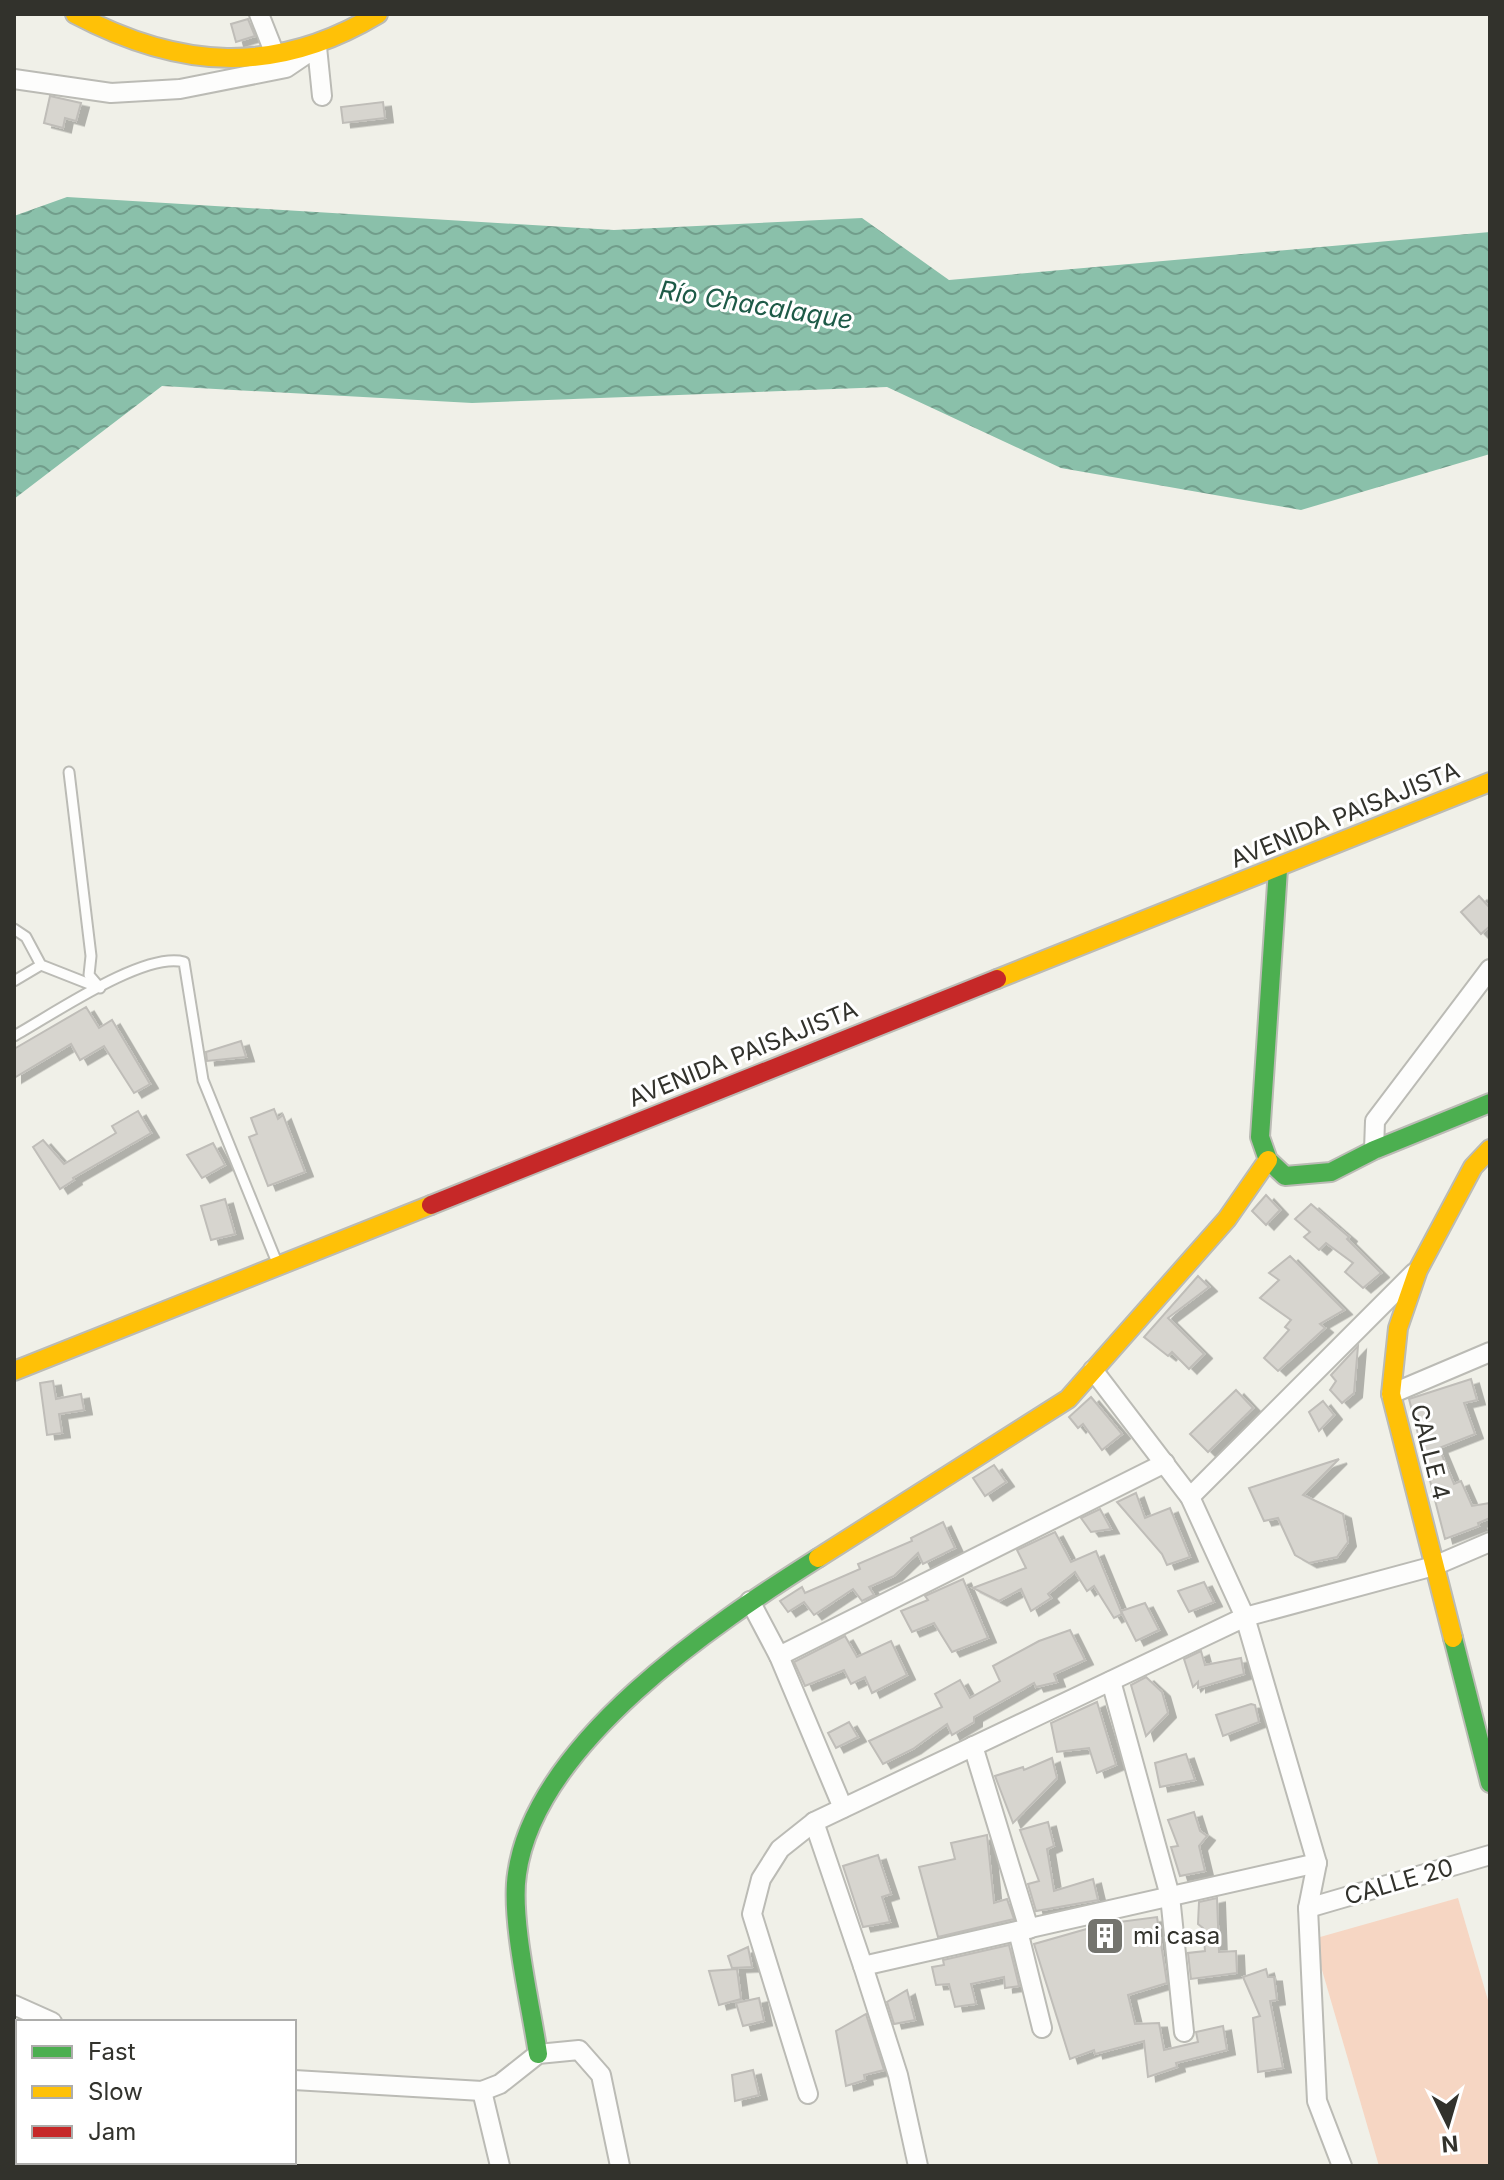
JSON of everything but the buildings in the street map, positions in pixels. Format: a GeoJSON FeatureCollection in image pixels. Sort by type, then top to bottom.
{"type":"FeatureCollection","features":[{"type":"Feature","properties":{"kind":"street"},"geometry":{"type":"LineString","coordinates":[[75,14],[95,26],[149,48],[202,58],[276,57],[317,47],[352,32],[378,14]]}},
{"type":"Feature","properties":{"kind":"street"},"geometry":{"type":"LineString","coordinates":[[259,14],[276,57]]}},
{"type":"Feature","properties":{"kind":"street"},"geometry":{"type":"LineString","coordinates":[[14,79],[111,93],[180,89],[286,68],[317,47]]}},
{"type":"Feature","properties":{"kind":"street"},"geometry":{"type":"LineString","coordinates":[[317,47],[322,96]]}},
{"type":"Feature","properties":{"kind":"street","name":"AVENIDA PAISAJISTA"},"geometry":{"type":"LineString","coordinates":[[14,1371],[1490,782]]}},
{"type":"Feature","properties":{"kind":"street"},"geometry":{"type":"LineString","coordinates":[[1278,869],[1260,1137],[1268,1160],[1285,1176],[1331,1172],[1374,1150],[1490,1103]]}},
{"type":"Feature","properties":{"kind":"street"},"geometry":{"type":"LineString","coordinates":[[1374,1150],[1375,1121],[1490,969]]}},
{"type":"Feature","properties":{"kind":"street","name":"CALLE 4"},"geometry":{"type":"LineString","coordinates":[[1490,1149],[1473,1167],[1418,1270],[1398,1328],[1391,1394],[1490,1783]]}},
{"type":"Feature","properties":{"kind":"street"},"geometry":{"type":"LineString","coordinates":[[538,2054],[518,1918],[516,1876],[523,1844],[547,1790],[620,1704],[750,1601],[1068,1399],[1227,1219],[1268,1160]]}},
{"type":"Feature","properties":{"kind":"street"},"geometry":{"type":"LineString","coordinates":[[1190,1497],[1418,1270]]}},
{"type":"Feature","properties":{"kind":"street"},"geometry":{"type":"LineString","coordinates":[[1391,1394],[1490,1352]]}},
{"type":"Feature","properties":{"kind":"street"},"geometry":{"type":"LineString","coordinates":[[1093,1370],[1190,1497],[1245,1617],[1317,1863],[1308,1908],[1317,2101],[1342,2166]]}},
{"type":"Feature","properties":{"kind":"street"},"geometry":{"type":"LineString","coordinates":[[779,1656],[1165,1463]]}},
{"type":"Feature","properties":{"kind":"street"},"geometry":{"type":"LineString","coordinates":[[808,2094],[752,1914],[761,1879],[780,1849],[814,1822],[1245,1617],[1434,1566],[1490,1542]]}},
{"type":"Feature","properties":{"kind":"street"},"geometry":{"type":"LineString","coordinates":[[750,1601],[779,1656],[843,1808]]}},
{"type":"Feature","properties":{"kind":"street"},"geometry":{"type":"LineString","coordinates":[[1111,1681],[1170,1896],[1184,2032]]}},
{"type":"Feature","properties":{"kind":"street"},"geometry":{"type":"LineString","coordinates":[[1472,1711],[1490,1704]]}},
{"type":"Feature","properties":{"kind":"street"},"geometry":{"type":"LineString","coordinates":[[973,1746],[1023,1930],[1042,2028]]}},
{"type":"Feature","properties":{"kind":"street"},"geometry":{"type":"LineString","coordinates":[[814,1822],[898,2075],[918,2166]]}},
{"type":"Feature","properties":{"kind":"street","name":"CALLE 20"},"geometry":{"type":"LineString","coordinates":[[1308,1908],[1490,1855]]}},
{"type":"Feature","properties":{"kind":"street"},"geometry":{"type":"LineString","coordinates":[[863,1966],[1317,1863]]}},
{"type":"Feature","properties":{"kind":"street"},"geometry":{"type":"LineString","coordinates":[[14,2005],[48,2020]]}},
{"type":"Feature","properties":{"kind":"street"},"geometry":{"type":"LineString","coordinates":[[296,2080],[482,2091],[500,2084],[538,2054],[579,2050],[594,2063],[601,2075],[620,2166]]}},
{"type":"Feature","properties":{"kind":"street"},"geometry":{"type":"LineString","coordinates":[[482,2091],[500,2166]]}},
{"type":"Feature","properties":{"kind":"lane"},"geometry":{"type":"LineString","coordinates":[[69,772],[91,956],[89,975],[100,988]]}},
{"type":"Feature","properties":{"kind":"lane"},"geometry":{"type":"LineString","coordinates":[[14,929],[26,937],[41,965],[100,988]]}},
{"type":"Feature","properties":{"kind":"lane"},"geometry":{"type":"LineString","coordinates":[[14,1036],[142,965],[169,958],[184,962],[203,1080],[278,1266]]}},
{"type":"Feature","properties":{"kind":"lane"},"geometry":{"type":"LineString","coordinates":[[14,981],[41,965]]}},
{"type":"Feature","properties":{"kind":"shaded area"},"geometry":{"type":"Polygon","coordinates":[[[1458,1898],[1490,2007],[1490,2166],[1379,2166],[1313,1939],[1458,1898]]]}},
{"type":"Feature","properties":{"kind":"water","name":"Río Chacalaque"},"geometry":{"type":"Polygon","coordinates":[[[67,197],[614,230],[862,218],[949,280],[1490,232],[1490,454],[1301,510],[1061,468],[887,387],[472,403],[162,386],[14,499],[14,216],[67,197]]]}},
{"type":"Feature","properties":{"kind":"traffic: fast"},"geometry":{"type":"LineString","coordinates":[[1278,869],[1260,1137],[1268,1160],[1285,1176],[1331,1172],[1374,1150],[1490,1103]]}},
{"type":"Feature","properties":{"kind":"traffic: fast"},"geometry":{"type":"LineString","coordinates":[[538,2054],[516,1914],[517,1874],[531,1825],[557,1778],[593,1734],[636,1691],[682,1652],[818,1558]]}},
{"type":"Feature","properties":{"kind":"traffic: fast"},"geometry":{"type":"LineString","coordinates":[[1453,1638],[1490,1783]]}},
{"type":"Feature","properties":{"kind":"traffic: slow"},"geometry":{"type":"LineString","coordinates":[[75,14],[152,46],[189,55],[227,58],[264,56],[302,48],[340,34],[378,14]]}},
{"type":"Feature","properties":{"kind":"traffic: slow"},"geometry":{"type":"LineString","coordinates":[[997,979],[1490,782]]}},
{"type":"Feature","properties":{"kind":"traffic: slow"},"geometry":{"type":"LineString","coordinates":[[1453,1638],[1391,1394],[1398,1328],[1418,1270],[1473,1167],[1490,1149]]}},
{"type":"Feature","properties":{"kind":"traffic: slow"},"geometry":{"type":"LineString","coordinates":[[818,1558],[1068,1399],[1227,1219],[1268,1160]]}},
{"type":"Feature","properties":{"kind":"traffic: slow"},"geometry":{"type":"LineString","coordinates":[[14,1371],[431,1205]]}},
{"type":"Feature","properties":{"kind":"traffic: jam"},"geometry":{"type":"LineString","coordinates":[[431,1205],[997,979]]}},
{"type":"Feature","properties":{"kind":"place","name":"mi casa"},"geometry":{"type":"Point","coordinates":[1105,1936]}}]}
